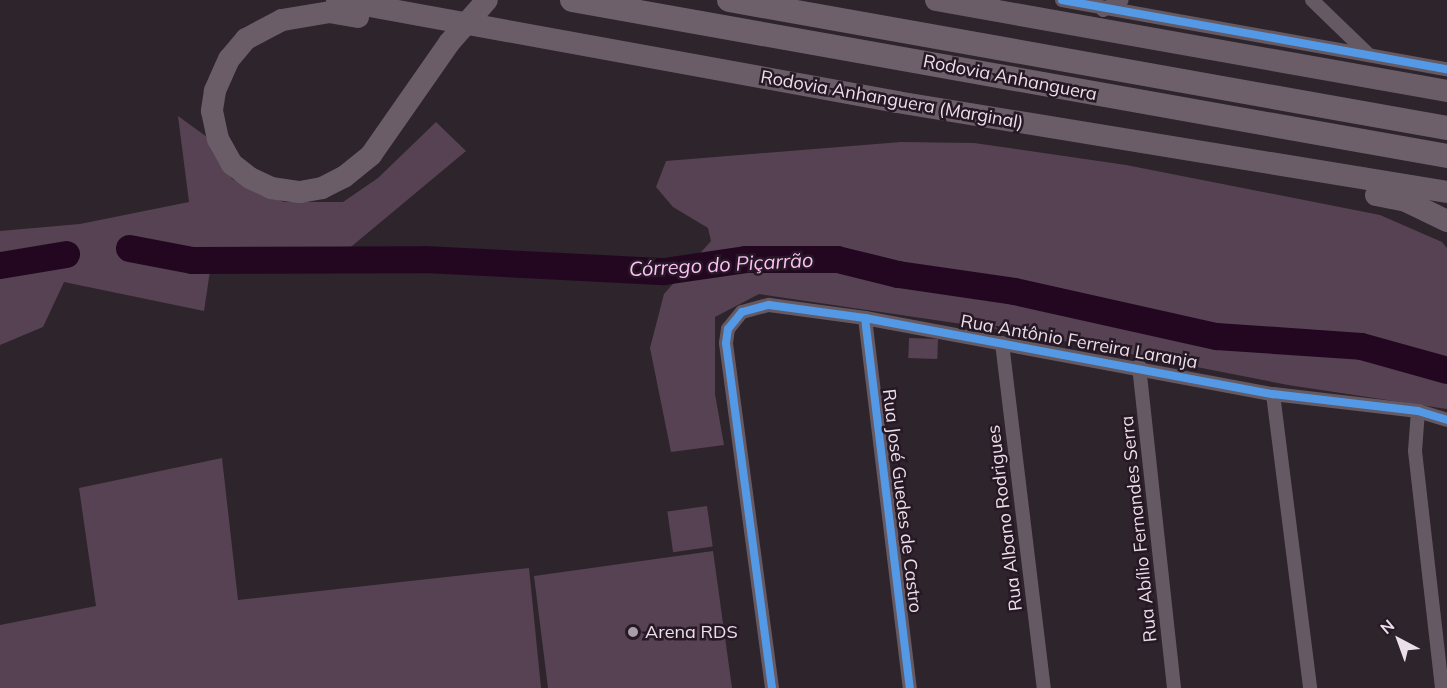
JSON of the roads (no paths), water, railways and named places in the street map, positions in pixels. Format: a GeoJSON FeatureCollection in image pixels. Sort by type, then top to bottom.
{"type":"FeatureCollection","features":[{"type":"Feature","properties":{"kind":"highway","name":"Rodovia Anhanguera (Marginal)"},"geometry":{"type":"LineString","coordinates":[[338,0],[453,24],[1234,160],[1447,192]]}},
{"type":"Feature","properties":{"kind":"highway"},"geometry":{"type":"LineString","coordinates":[[453,24],[402,23],[330,12],[282,20],[246,39],[229,58],[215,91],[212,111],[218,139],[232,164],[250,178],[271,188],[300,192],[322,188],[344,177],[371,155],[449,43],[487,0]]}},
{"type":"Feature","properties":{"kind":"highway","name":"Rodovia Anhanguera"},"geometry":{"type":"LineString","coordinates":[[572,0],[1447,156]]}},
{"type":"Feature","properties":{"kind":"highway","name":"Rodovia Anhanguera"},"geometry":{"type":"LineString","coordinates":[[729,0],[1447,128]]}},
{"type":"Feature","properties":{"kind":"highway"},"geometry":{"type":"LineString","coordinates":[[921,0],[941,1],[1444,84]]}},
{"type":"Feature","properties":{"kind":"highway"},"geometry":{"type":"LineString","coordinates":[[1234,160],[1265,171],[1406,201],[1447,221]]}},
{"type":"Feature","properties":{"kind":"street"},"geometry":{"type":"LineString","coordinates":[[1062,0],[1103,10],[1369,55],[1444,84]]}},
{"type":"Feature","properties":{"kind":"street"},"geometry":{"type":"LineString","coordinates":[[1103,10],[1122,0]]}},
{"type":"Feature","properties":{"kind":"street"},"geometry":{"type":"LineString","coordinates":[[1312,0],[1369,55]]}},
{"type":"Feature","properties":{"kind":"street","name":"Rua Antônio Ferreira Laranja"},"geometry":{"type":"LineString","coordinates":[[772,688],[726,344],[728,329],[742,312],[769,305],[864,318],[1139,366],[1273,394],[1418,411],[1447,420]]}},
{"type":"Feature","properties":{"kind":"street","name":"Rua José Guedes de Castro"},"geometry":{"type":"LineString","coordinates":[[864,318],[910,688]]}},
{"type":"Feature","properties":{"kind":"street","name":"Rua Albano Rodrigues"},"geometry":{"type":"LineString","coordinates":[[1002,343],[1044,688]]}},
{"type":"Feature","properties":{"kind":"street","name":"Rua Abílio Fernandes Serra"},"geometry":{"type":"LineString","coordinates":[[1139,366],[1174,688]]}},
{"type":"Feature","properties":{"kind":"street"},"geometry":{"type":"LineString","coordinates":[[1273,394],[1310,688]]}},
{"type":"Feature","properties":{"kind":"street"},"geometry":{"type":"LineString","coordinates":[[1418,411],[1415,451],[1442,688]]}},
{"type":"Feature","properties":{"kind":"waterway","name":"Córrego do Piçarrão"},"geometry":{"type":"LineString","coordinates":[[129,248],[192,260],[424,259],[664,271],[745,259],[837,259],[898,274],[1014,291],[1216,336],[1361,346],[1447,370]]}},
{"type":"Feature","properties":{"kind":"waterway","name":"Córrego do Piçarrão"},"geometry":{"type":"LineString","coordinates":[[0,265],[66,254]]}},
{"type":"Feature","properties":{"kind":"place","name":"Arena RDS"},"geometry":{"type":"Point","coordinates":[633,632]}}]}
